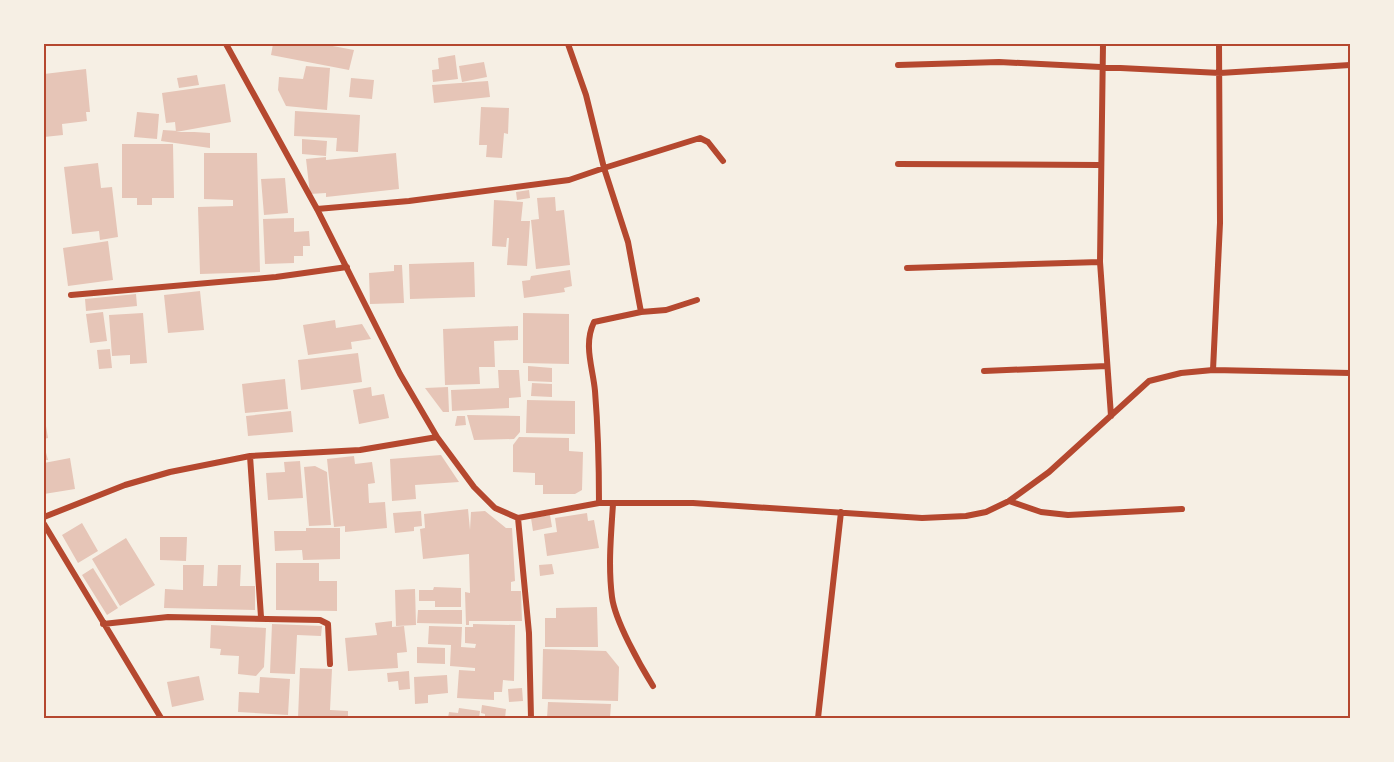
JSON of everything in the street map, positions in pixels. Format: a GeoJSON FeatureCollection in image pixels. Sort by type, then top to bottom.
{"type":"FeatureCollection","features":[{"type":"Feature","properties":{"kind":"street"},"geometry":{"type":"LineString","coordinates":[[226,44],[317,209],[400,374],[437,437],[481,494],[495,508],[518,518],[599,503],[693,503],[950,519],[986,512],[1009,501],[1049,472],[1149,381],[1181,373],[1213,370],[1350,374]]}},
{"type":"Feature","properties":{"kind":"street"},"geometry":{"type":"LineString","coordinates":[[568,44],[586,95],[604,168],[628,242],[641,312]]}},
{"type":"Feature","properties":{"kind":"street"},"geometry":{"type":"LineString","coordinates":[[1102,44],[1099,165],[1100,262],[1111,416]]}},
{"type":"Feature","properties":{"kind":"street"},"geometry":{"type":"LineString","coordinates":[[1213,370],[1220,223],[1219,44]]}},
{"type":"Feature","properties":{"kind":"street"},"geometry":{"type":"LineString","coordinates":[[898,65],[999,62],[1220,73],[1350,65]]}},
{"type":"Feature","properties":{"kind":"street"},"geometry":{"type":"LineString","coordinates":[[317,209],[409,201],[569,180],[700,138],[708,142],[723,161]]}},
{"type":"Feature","properties":{"kind":"street"},"geometry":{"type":"LineString","coordinates":[[898,164],[1099,165]]}},
{"type":"Feature","properties":{"kind":"street"},"geometry":{"type":"LineString","coordinates":[[907,268],[1100,262]]}},
{"type":"Feature","properties":{"kind":"street"},"geometry":{"type":"LineString","coordinates":[[71,294],[276,277],[346,267]]}},
{"type":"Feature","properties":{"kind":"street"},"geometry":{"type":"LineString","coordinates":[[599,503],[599,460],[595,387],[589,344],[590,330],[594,322],[602,319],[666,310],[698,300]]}},
{"type":"Feature","properties":{"kind":"street"},"geometry":{"type":"LineString","coordinates":[[984,371],[1107,366]]}},
{"type":"Feature","properties":{"kind":"street"},"geometry":{"type":"LineString","coordinates":[[44,517],[125,485],[170,472],[250,456],[360,450],[437,437]]}},
{"type":"Feature","properties":{"kind":"street"},"geometry":{"type":"LineString","coordinates":[[250,456],[261,616]]}},
{"type":"Feature","properties":{"kind":"street"},"geometry":{"type":"LineString","coordinates":[[1009,501],[1041,512],[1068,515],[1182,509]]}},
{"type":"Feature","properties":{"kind":"street"},"geometry":{"type":"LineString","coordinates":[[613,504],[610,560],[612,599],[641,666],[653,686]]}},
{"type":"Feature","properties":{"kind":"street"},"geometry":{"type":"LineString","coordinates":[[819,718],[841,512]]}},
{"type":"Feature","properties":{"kind":"street"},"geometry":{"type":"LineString","coordinates":[[518,518],[529,633],[531,718]]}},
{"type":"Feature","properties":{"kind":"street"},"geometry":{"type":"LineString","coordinates":[[44,524],[161,718]]}},
{"type":"Feature","properties":{"kind":"street"},"geometry":{"type":"LineString","coordinates":[[103,624],[168,617],[309,618],[328,624],[330,664]]}},
{"type":"Feature","properties":{"kind":"building"},"geometry":{"type":"Polygon","coordinates":[[[273,44],[322,44],[354,50],[349,70],[271,55],[273,44]]]}},
{"type":"Feature","properties":{"kind":"building"},"geometry":{"type":"Polygon","coordinates":[[[455,55],[458,79],[433,82],[432,70],[439,69],[438,58],[455,55]]]}},
{"type":"Feature","properties":{"kind":"building"},"geometry":{"type":"Polygon","coordinates":[[[484,62],[487,77],[462,82],[459,66],[484,62]]]}},
{"type":"Feature","properties":{"kind":"building"},"geometry":{"type":"Polygon","coordinates":[[[306,66],[330,68],[327,110],[286,106],[278,90],[279,77],[303,79],[306,66]]]}},
{"type":"Feature","properties":{"kind":"building"},"geometry":{"type":"Polygon","coordinates":[[[86,69],[90,112],[86,112],[87,121],[62,124],[63,135],[44,137],[44,74],[86,69]]]}},
{"type":"Feature","properties":{"kind":"building"},"geometry":{"type":"Polygon","coordinates":[[[197,75],[199,85],[179,88],[177,78],[197,75]]]}},
{"type":"Feature","properties":{"kind":"building"},"geometry":{"type":"Polygon","coordinates":[[[351,78],[374,80],[372,99],[349,97],[351,78]]]}},
{"type":"Feature","properties":{"kind":"building"},"geometry":{"type":"Polygon","coordinates":[[[488,81],[490,97],[434,103],[432,85],[488,81]]]}},
{"type":"Feature","properties":{"kind":"building"},"geometry":{"type":"Polygon","coordinates":[[[225,84],[231,122],[176,132],[175,122],[166,123],[162,93],[225,84]]]}},
{"type":"Feature","properties":{"kind":"building"},"geometry":{"type":"Polygon","coordinates":[[[481,107],[509,108],[508,134],[504,133],[502,158],[486,157],[487,145],[479,145],[481,107]]]}},
{"type":"Feature","properties":{"kind":"building"},"geometry":{"type":"Polygon","coordinates":[[[295,111],[360,115],[358,152],[336,151],[337,138],[294,136],[295,111]]]}},
{"type":"Feature","properties":{"kind":"building"},"geometry":{"type":"Polygon","coordinates":[[[137,112],[159,114],[157,139],[134,137],[137,112]]]}},
{"type":"Feature","properties":{"kind":"building"},"geometry":{"type":"Polygon","coordinates":[[[163,130],[210,133],[210,148],[161,141],[163,130]]]}},
{"type":"Feature","properties":{"kind":"building"},"geometry":{"type":"Polygon","coordinates":[[[302,139],[327,141],[326,156],[302,154],[302,139]]]}},
{"type":"Feature","properties":{"kind":"building"},"geometry":{"type":"Polygon","coordinates":[[[122,144],[173,144],[174,198],[152,198],[152,205],[137,205],[137,198],[122,198],[122,144]]]}},
{"type":"Feature","properties":{"kind":"building"},"geometry":{"type":"Polygon","coordinates":[[[204,153],[257,153],[260,272],[200,274],[198,207],[233,206],[233,200],[204,199],[204,153]]]}},
{"type":"Feature","properties":{"kind":"building"},"geometry":{"type":"Polygon","coordinates":[[[396,153],[399,189],[326,197],[326,193],[310,194],[306,159],[326,157],[326,160],[396,153]]]}},
{"type":"Feature","properties":{"kind":"building"},"geometry":{"type":"Polygon","coordinates":[[[98,163],[101,188],[112,187],[118,237],[100,240],[99,231],[72,234],[64,167],[98,163]]]}},
{"type":"Feature","properties":{"kind":"building"},"geometry":{"type":"Polygon","coordinates":[[[285,178],[288,213],[264,215],[261,179],[285,178]]]}},
{"type":"Feature","properties":{"kind":"building"},"geometry":{"type":"Polygon","coordinates":[[[529,190],[530,198],[517,200],[516,192],[529,190]]]}},
{"type":"Feature","properties":{"kind":"building"},"geometry":{"type":"Polygon","coordinates":[[[555,197],[556,211],[564,210],[570,265],[536,269],[531,220],[539,219],[537,198],[555,197]]]}},
{"type":"Feature","properties":{"kind":"building"},"geometry":{"type":"Polygon","coordinates":[[[494,200],[523,202],[521,221],[530,221],[527,266],[507,265],[509,238],[507,238],[506,247],[492,246],[494,200]]]}},
{"type":"Feature","properties":{"kind":"building"},"geometry":{"type":"Polygon","coordinates":[[[294,218],[294,232],[309,231],[310,246],[303,246],[303,256],[294,256],[294,263],[265,264],[263,219],[294,218]]]}},
{"type":"Feature","properties":{"kind":"building"},"geometry":{"type":"Polygon","coordinates":[[[108,241],[113,280],[68,286],[63,248],[108,241]]]}},
{"type":"Feature","properties":{"kind":"building"},"geometry":{"type":"Polygon","coordinates":[[[474,262],[475,297],[410,299],[409,264],[474,262]]]}},
{"type":"Feature","properties":{"kind":"building"},"geometry":{"type":"Polygon","coordinates":[[[394,265],[402,265],[404,303],[370,304],[369,273],[394,271],[394,265]]]}},
{"type":"Feature","properties":{"kind":"building"},"geometry":{"type":"Polygon","coordinates":[[[570,270],[572,286],[564,288],[565,292],[524,298],[522,281],[530,280],[531,276],[570,270]]]}},
{"type":"Feature","properties":{"kind":"building"},"geometry":{"type":"Polygon","coordinates":[[[200,291],[204,330],[168,333],[164,295],[200,291]]]}},
{"type":"Feature","properties":{"kind":"building"},"geometry":{"type":"Polygon","coordinates":[[[136,294],[137,306],[86,311],[85,299],[136,294]]]}},
{"type":"Feature","properties":{"kind":"building"},"geometry":{"type":"Polygon","coordinates":[[[103,312],[107,341],[90,343],[86,314],[103,312]]]}},
{"type":"Feature","properties":{"kind":"building"},"geometry":{"type":"Polygon","coordinates":[[[143,313],[147,363],[130,364],[130,355],[112,356],[109,315],[143,313]]]}},
{"type":"Feature","properties":{"kind":"building"},"geometry":{"type":"Polygon","coordinates":[[[523,313],[569,314],[569,364],[523,363],[523,313]]]}},
{"type":"Feature","properties":{"kind":"building"},"geometry":{"type":"Polygon","coordinates":[[[335,320],[336,328],[362,324],[371,339],[351,342],[352,349],[308,355],[303,325],[335,320]]]}},
{"type":"Feature","properties":{"kind":"building"},"geometry":{"type":"Polygon","coordinates":[[[518,326],[518,340],[494,341],[495,367],[479,367],[480,384],[445,385],[443,329],[518,326]]]}},
{"type":"Feature","properties":{"kind":"building"},"geometry":{"type":"Polygon","coordinates":[[[110,349],[112,368],[99,369],[97,350],[110,349]]]}},
{"type":"Feature","properties":{"kind":"building"},"geometry":{"type":"Polygon","coordinates":[[[358,353],[362,382],[301,390],[298,360],[358,353]]]}},
{"type":"Feature","properties":{"kind":"building"},"geometry":{"type":"Polygon","coordinates":[[[528,366],[552,368],[552,382],[528,381],[528,366]]]}},
{"type":"Feature","properties":{"kind":"building"},"geometry":{"type":"Polygon","coordinates":[[[498,370],[519,370],[521,397],[509,398],[509,408],[452,411],[451,390],[499,388],[498,370]]]}},
{"type":"Feature","properties":{"kind":"building"},"geometry":{"type":"Polygon","coordinates":[[[285,379],[288,409],[245,413],[242,384],[285,379]]]}},
{"type":"Feature","properties":{"kind":"building"},"geometry":{"type":"Polygon","coordinates":[[[532,383],[552,384],[552,397],[531,396],[532,383]]]}},
{"type":"Feature","properties":{"kind":"building"},"geometry":{"type":"Polygon","coordinates":[[[371,387],[372,396],[384,394],[389,418],[359,424],[353,390],[371,387]]]}},
{"type":"Feature","properties":{"kind":"building"},"geometry":{"type":"Polygon","coordinates":[[[448,387],[449,412],[443,412],[425,388],[448,387]]]}},
{"type":"Feature","properties":{"kind":"building"},"geometry":{"type":"Polygon","coordinates":[[[527,400],[575,401],[575,434],[526,433],[527,400]]]}},
{"type":"Feature","properties":{"kind":"building"},"geometry":{"type":"Polygon","coordinates":[[[291,411],[293,432],[248,436],[246,416],[291,411]]]}},
{"type":"Feature","properties":{"kind":"building"},"geometry":{"type":"Polygon","coordinates":[[[467,415],[520,416],[520,432],[514,439],[474,440],[467,415]]]}},
{"type":"Feature","properties":{"kind":"building"},"geometry":{"type":"Polygon","coordinates":[[[457,416],[465,416],[466,425],[455,426],[457,416]]]}},
{"type":"Feature","properties":{"kind":"building"},"geometry":{"type":"Polygon","coordinates":[[[44,421],[48,438],[44,439],[44,421]]]}},
{"type":"Feature","properties":{"kind":"building"},"geometry":{"type":"Polygon","coordinates":[[[519,437],[569,438],[569,451],[583,452],[582,490],[575,494],[543,494],[543,485],[535,485],[535,473],[513,472],[513,445],[519,437]]]}},
{"type":"Feature","properties":{"kind":"building"},"geometry":{"type":"Polygon","coordinates":[[[44,445],[48,460],[44,460],[44,445]]]}},
{"type":"Feature","properties":{"kind":"building"},"geometry":{"type":"Polygon","coordinates":[[[441,455],[459,482],[415,485],[416,499],[392,501],[390,459],[441,455]]]}},
{"type":"Feature","properties":{"kind":"building"},"geometry":{"type":"Polygon","coordinates":[[[354,456],[355,464],[372,462],[375,483],[368,484],[369,503],[385,502],[387,528],[345,532],[345,526],[334,527],[327,459],[354,456]]]}},
{"type":"Feature","properties":{"kind":"building"},"geometry":{"type":"Polygon","coordinates":[[[70,458],[75,489],[44,494],[44,463],[70,458]]]}},
{"type":"Feature","properties":{"kind":"building"},"geometry":{"type":"Polygon","coordinates":[[[300,461],[303,498],[268,500],[266,473],[285,472],[284,462],[300,461]]]}},
{"type":"Feature","properties":{"kind":"building"},"geometry":{"type":"Polygon","coordinates":[[[315,466],[327,472],[331,525],[309,526],[304,467],[315,466]]]}},
{"type":"Feature","properties":{"kind":"building"},"geometry":{"type":"Polygon","coordinates":[[[468,509],[470,530],[471,512],[485,511],[506,528],[512,528],[515,581],[511,582],[511,591],[521,591],[522,621],[469,621],[469,625],[466,625],[465,592],[470,593],[469,554],[423,559],[420,529],[425,528],[424,514],[468,509]]]}},
{"type":"Feature","properties":{"kind":"building"},"geometry":{"type":"Polygon","coordinates":[[[421,511],[422,526],[414,527],[414,531],[395,533],[393,513],[421,511]]]}},
{"type":"Feature","properties":{"kind":"building"},"geometry":{"type":"Polygon","coordinates":[[[587,513],[588,521],[594,520],[599,548],[547,556],[544,534],[557,532],[555,518],[587,513]]]}},
{"type":"Feature","properties":{"kind":"building"},"geometry":{"type":"Polygon","coordinates":[[[550,515],[552,527],[533,531],[531,518],[550,515]]]}},
{"type":"Feature","properties":{"kind":"building"},"geometry":{"type":"Polygon","coordinates":[[[82,523],[98,551],[78,563],[62,535],[82,523]]]}},
{"type":"Feature","properties":{"kind":"building"},"geometry":{"type":"Polygon","coordinates":[[[306,528],[340,528],[340,559],[303,560],[302,550],[275,551],[274,531],[306,531],[306,528]]]}},
{"type":"Feature","properties":{"kind":"building"},"geometry":{"type":"Polygon","coordinates":[[[160,537],[187,537],[186,561],[160,560],[160,537]]]}},
{"type":"Feature","properties":{"kind":"building"},"geometry":{"type":"Polygon","coordinates":[[[126,538],[155,585],[120,606],[92,559],[126,538]]]}},
{"type":"Feature","properties":{"kind":"building"},"geometry":{"type":"Polygon","coordinates":[[[276,563],[319,563],[319,581],[337,581],[337,611],[276,610],[276,563]]]}},
{"type":"Feature","properties":{"kind":"building"},"geometry":{"type":"Polygon","coordinates":[[[552,564],[554,574],[540,576],[539,565],[552,564]]]}},
{"type":"Feature","properties":{"kind":"building"},"geometry":{"type":"Polygon","coordinates":[[[183,565],[204,565],[203,586],[217,586],[218,565],[241,565],[240,586],[255,586],[255,610],[164,608],[165,589],[183,590],[183,565]]]}},
{"type":"Feature","properties":{"kind":"building"},"geometry":{"type":"Polygon","coordinates":[[[93,568],[118,608],[107,615],[82,575],[93,568]]]}},
{"type":"Feature","properties":{"kind":"building"},"geometry":{"type":"Polygon","coordinates":[[[434,587],[461,588],[461,607],[435,607],[435,601],[419,601],[419,590],[433,590],[434,587]]]}},
{"type":"Feature","properties":{"kind":"building"},"geometry":{"type":"Polygon","coordinates":[[[415,589],[416,625],[396,626],[395,590],[415,589]]]}},
{"type":"Feature","properties":{"kind":"building"},"geometry":{"type":"Polygon","coordinates":[[[597,607],[598,647],[545,647],[545,618],[556,618],[556,608],[597,607]]]}},
{"type":"Feature","properties":{"kind":"building"},"geometry":{"type":"Polygon","coordinates":[[[418,610],[462,610],[462,624],[417,623],[418,610]]]}},
{"type":"Feature","properties":{"kind":"building"},"geometry":{"type":"Polygon","coordinates":[[[392,621],[392,627],[404,626],[407,652],[397,653],[398,668],[348,671],[345,638],[377,635],[375,623],[392,621]]]}},
{"type":"Feature","properties":{"kind":"building"},"geometry":{"type":"Polygon","coordinates":[[[272,624],[322,626],[321,636],[297,635],[295,674],[270,673],[272,624]]]}},
{"type":"Feature","properties":{"kind":"building"},"geometry":{"type":"Polygon","coordinates":[[[473,624],[515,625],[514,681],[503,680],[502,692],[494,692],[494,700],[457,698],[459,670],[475,671],[475,668],[450,666],[451,645],[428,644],[429,626],[462,627],[461,647],[475,648],[476,644],[465,643],[465,627],[473,627],[473,624]]]}},
{"type":"Feature","properties":{"kind":"building"},"geometry":{"type":"Polygon","coordinates":[[[211,625],[266,628],[264,667],[256,676],[238,674],[239,656],[220,655],[221,649],[210,648],[211,625]]]}},
{"type":"Feature","properties":{"kind":"building"},"geometry":{"type":"Polygon","coordinates":[[[417,647],[445,648],[445,664],[417,663],[417,647]]]}},
{"type":"Feature","properties":{"kind":"building"},"geometry":{"type":"Polygon","coordinates":[[[543,649],[606,651],[619,667],[618,701],[542,699],[543,649]]]}},
{"type":"Feature","properties":{"kind":"building"},"geometry":{"type":"Polygon","coordinates":[[[300,668],[332,669],[330,710],[348,711],[348,718],[298,718],[300,668]]]}},
{"type":"Feature","properties":{"kind":"building"},"geometry":{"type":"Polygon","coordinates":[[[409,671],[410,689],[399,690],[398,681],[388,682],[387,673],[409,671]]]}},
{"type":"Feature","properties":{"kind":"building"},"geometry":{"type":"Polygon","coordinates":[[[447,675],[448,693],[428,695],[428,703],[415,704],[414,677],[447,675]]]}},
{"type":"Feature","properties":{"kind":"building"},"geometry":{"type":"Polygon","coordinates":[[[199,676],[204,700],[172,707],[167,682],[199,676]]]}},
{"type":"Feature","properties":{"kind":"building"},"geometry":{"type":"Polygon","coordinates":[[[260,677],[290,679],[288,715],[238,712],[239,692],[259,693],[260,677]]]}},
{"type":"Feature","properties":{"kind":"building"},"geometry":{"type":"Polygon","coordinates":[[[522,688],[523,701],[509,702],[508,689],[522,688]]]}},
{"type":"Feature","properties":{"kind":"building"},"geometry":{"type":"Polygon","coordinates":[[[548,702],[611,704],[610,718],[547,718],[548,702]]]}},
{"type":"Feature","properties":{"kind":"building"},"geometry":{"type":"Polygon","coordinates":[[[482,705],[506,709],[505,718],[485,718],[485,714],[481,713],[482,705]]]}},
{"type":"Feature","properties":{"kind":"building"},"geometry":{"type":"Polygon","coordinates":[[[459,708],[480,711],[479,718],[448,718],[449,712],[458,713],[459,708]]]}}]}
